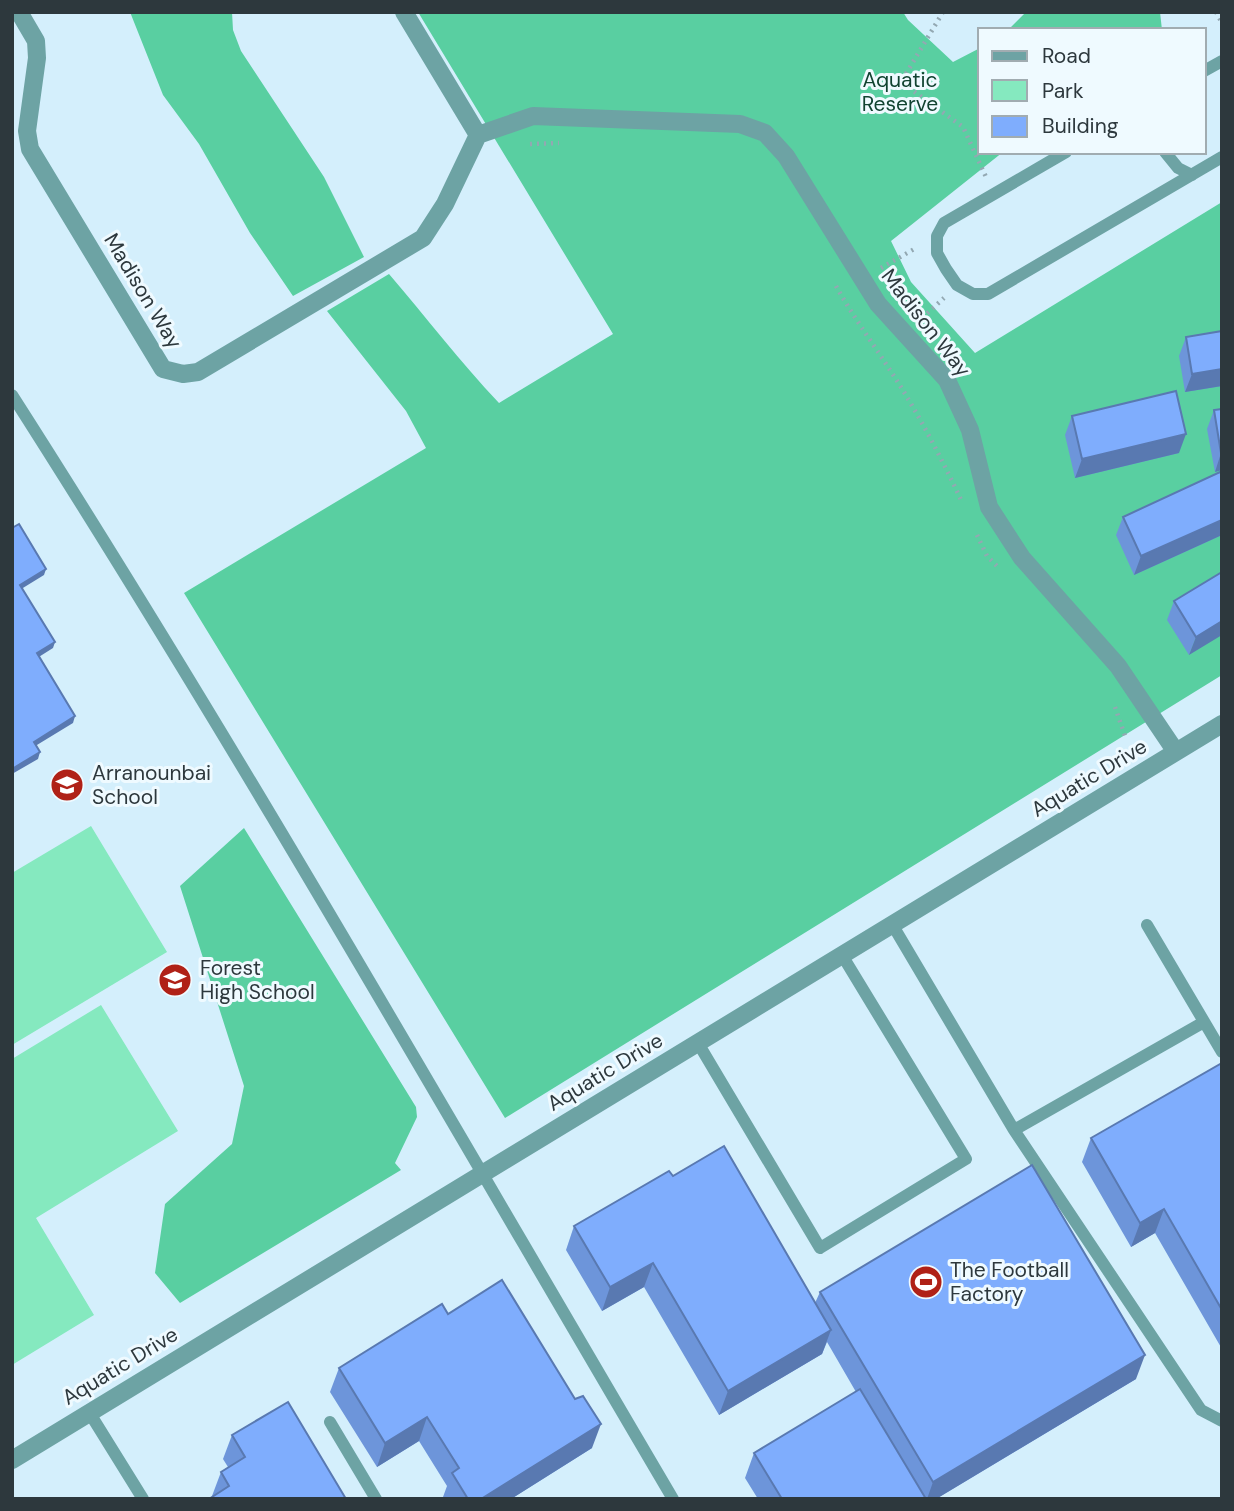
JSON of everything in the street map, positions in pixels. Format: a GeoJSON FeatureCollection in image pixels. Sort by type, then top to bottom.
{"type":"FeatureCollection","features":[{"type":"Feature","properties":{"kind":"street","name":"Madison Way"},"geometry":{"type":"LineString","coordinates":[[19,12],[36,41],[37,58],[27,131],[30,149],[163,369],[183,374],[198,372],[423,238],[445,204],[478,135],[533,116],[740,124],[765,133],[786,156],[878,304],[947,380],[970,430],[989,508],[1022,558],[1118,666],[1176,752]]}},
{"type":"Feature","properties":{"kind":"street"},"geometry":{"type":"LineString","coordinates":[[404,12],[478,135]]}},
{"type":"Feature","properties":{"kind":"street","name":"Aquatic Drive"},"geometry":{"type":"LineString","coordinates":[[12,1460],[1222,724]]}},
{"type":"Feature","properties":{"kind":"lane"},"geometry":{"type":"LineString","coordinates":[[1206,71],[1222,61]]}},
{"type":"Feature","properties":{"kind":"lane"},"geometry":{"type":"LineString","coordinates":[[1063,154],[944,223],[937,236],[937,253],[957,285],[973,294],[988,294],[1222,157]]}},
{"type":"Feature","properties":{"kind":"lane"},"geometry":{"type":"LineString","coordinates":[[1167,154],[1178,168],[1192,175]]}},
{"type":"Feature","properties":{"kind":"lane"},"geometry":{"type":"LineString","coordinates":[[12,395],[65,477],[358,960],[673,1499]]}},
{"type":"Feature","properties":{"kind":"lane"},"geometry":{"type":"LineString","coordinates":[[892,924],[1014,1130],[1201,1410],[1222,1421]]}},
{"type":"Feature","properties":{"kind":"lane"},"geometry":{"type":"LineString","coordinates":[[1147,925],[1222,1052]]}},
{"type":"Feature","properties":{"kind":"lane"},"geometry":{"type":"LineString","coordinates":[[698,1043],[820,1248],[966,1159],[842,955]]}},
{"type":"Feature","properties":{"kind":"lane"},"geometry":{"type":"LineString","coordinates":[[1014,1130],[1204,1022]]}},
{"type":"Feature","properties":{"kind":"lane"},"geometry":{"type":"LineString","coordinates":[[89,1412],[143,1499]]}},
{"type":"Feature","properties":{"kind":"lane"},"geometry":{"type":"LineString","coordinates":[[330,1422],[376,1499]]}},
{"type":"Feature","properties":{"kind":"path"},"geometry":{"type":"LineString","coordinates":[[943,12],[901,82],[963,127],[994,194]]}},
{"type":"Feature","properties":{"kind":"path"},"geometry":{"type":"LineString","coordinates":[[1216,12],[1222,23]]}},
{"type":"Feature","properties":{"kind":"path"},"geometry":{"type":"LineString","coordinates":[[525,144],[566,143]]}},
{"type":"Feature","properties":{"kind":"path"},"geometry":{"type":"LineString","coordinates":[[862,279],[937,236]]}},
{"type":"Feature","properties":{"kind":"path"},"geometry":{"type":"LineString","coordinates":[[835,284],[855,320],[887,365],[947,470],[964,507]]}},
{"type":"Feature","properties":{"kind":"path"},"geometry":{"type":"LineString","coordinates":[[906,333],[957,285]]}},
{"type":"Feature","properties":{"kind":"path"},"geometry":{"type":"LineString","coordinates":[[975,532],[987,556],[1006,576]]}},
{"type":"Feature","properties":{"kind":"path"},"geometry":{"type":"LineString","coordinates":[[1112,698],[1125,736]]}},
{"type":"Feature","properties":{"kind":"green space"},"geometry":{"type":"Polygon","coordinates":[[[130,12],[232,12],[233,30],[241,51],[324,177],[364,257],[293,296],[250,233],[199,144],[163,95],[130,12]]]}},
{"type":"Feature","properties":{"kind":"green space","name":"Aquatic Reserve"},"geometry":{"type":"Polygon","coordinates":[[[418,12],[903,12],[908,20],[953,62],[978,49],[978,154],[1000,154],[891,241],[911,282],[975,353],[1222,202],[1222,675],[505,1118],[184,593],[426,448],[406,411],[327,311],[389,274],[499,403],[613,334],[418,12]]]}},
{"type":"Feature","properties":{"kind":"green space"},"geometry":{"type":"Polygon","coordinates":[[[1026,12],[1160,12],[1162,28],[1010,28],[1026,12]]]}},
{"type":"Feature","properties":{"kind":"green space"},"geometry":{"type":"Polygon","coordinates":[[[91,826],[167,952],[12,1045],[12,873],[91,826]]]}},
{"type":"Feature","properties":{"kind":"green space"},"geometry":{"type":"Polygon","coordinates":[[[244,828],[416,1107],[417,1117],[395,1163],[401,1170],[180,1303],[155,1273],[165,1204],[232,1144],[244,1086],[180,886],[244,828]]]}},
{"type":"Feature","properties":{"kind":"green space"},"geometry":{"type":"Polygon","coordinates":[[[101,1005],[178,1131],[36,1218],[94,1315],[12,1365],[12,1059],[101,1005]]]}},
{"type":"Feature","properties":{"kind":"building"},"geometry":{"type":"Polygon","coordinates":[[[1222,331],[1222,369],[1192,374],[1186,337],[1222,331]]]}},
{"type":"Feature","properties":{"kind":"building"},"geometry":{"type":"Polygon","coordinates":[[[1176,391],[1186,434],[1082,459],[1072,416],[1176,391]]]}},
{"type":"Feature","properties":{"kind":"building"},"geometry":{"type":"Polygon","coordinates":[[[1222,409],[1222,453],[1221,453],[1214,410],[1222,409]]]}},
{"type":"Feature","properties":{"kind":"building"},"geometry":{"type":"Polygon","coordinates":[[[1220,472],[1222,520],[1141,556],[1123,517],[1220,472]]]}},
{"type":"Feature","properties":{"kind":"building"},"geometry":{"type":"Polygon","coordinates":[[[19,524],[46,569],[20,585],[55,642],[37,653],[75,716],[34,742],[40,752],[12,769],[12,528],[19,524]]]}},
{"type":"Feature","properties":{"kind":"building"},"geometry":{"type":"Polygon","coordinates":[[[1222,572],[1222,621],[1196,637],[1174,601],[1222,572]]]}},
{"type":"Feature","properties":{"kind":"building"},"geometry":{"type":"Polygon","coordinates":[[[1222,1063],[1222,1310],[1164,1209],[1140,1223],[1091,1138],[1222,1063]]]}},
{"type":"Feature","properties":{"kind":"building"},"geometry":{"type":"Polygon","coordinates":[[[724,1146],[831,1330],[728,1391],[653,1263],[610,1287],[574,1226],[669,1171],[673,1176],[724,1146]]]}},
{"type":"Feature","properties":{"kind":"building"},"geometry":{"type":"Polygon","coordinates":[[[1032,1165],[1145,1355],[933,1482],[820,1292],[1032,1165]]]}},
{"type":"Feature","properties":{"kind":"building"},"geometry":{"type":"Polygon","coordinates":[[[502,1280],[575,1399],[583,1396],[601,1424],[481,1499],[468,1499],[452,1473],[459,1468],[427,1417],[385,1443],[339,1368],[442,1304],[448,1314],[502,1280]]]}},
{"type":"Feature","properties":{"kind":"building"},"geometry":{"type":"Polygon","coordinates":[[[860,1389],[926,1499],[782,1499],[754,1453],[860,1389]]]}},
{"type":"Feature","properties":{"kind":"building"},"geometry":{"type":"Polygon","coordinates":[[[288,1402],[346,1499],[209,1499],[229,1486],[221,1472],[245,1457],[232,1435],[288,1402]]]}},
{"type":"Feature","properties":{"kind":"place","name":"Arranounbai School"},"geometry":{"type":"Point","coordinates":[67,785]}},
{"type":"Feature","properties":{"kind":"place","name":"Forest High School"},"geometry":{"type":"Point","coordinates":[175,980]}},
{"type":"Feature","properties":{"kind":"place","name":"The Football Factory"},"geometry":{"type":"Point","coordinates":[926,1282]}}]}
